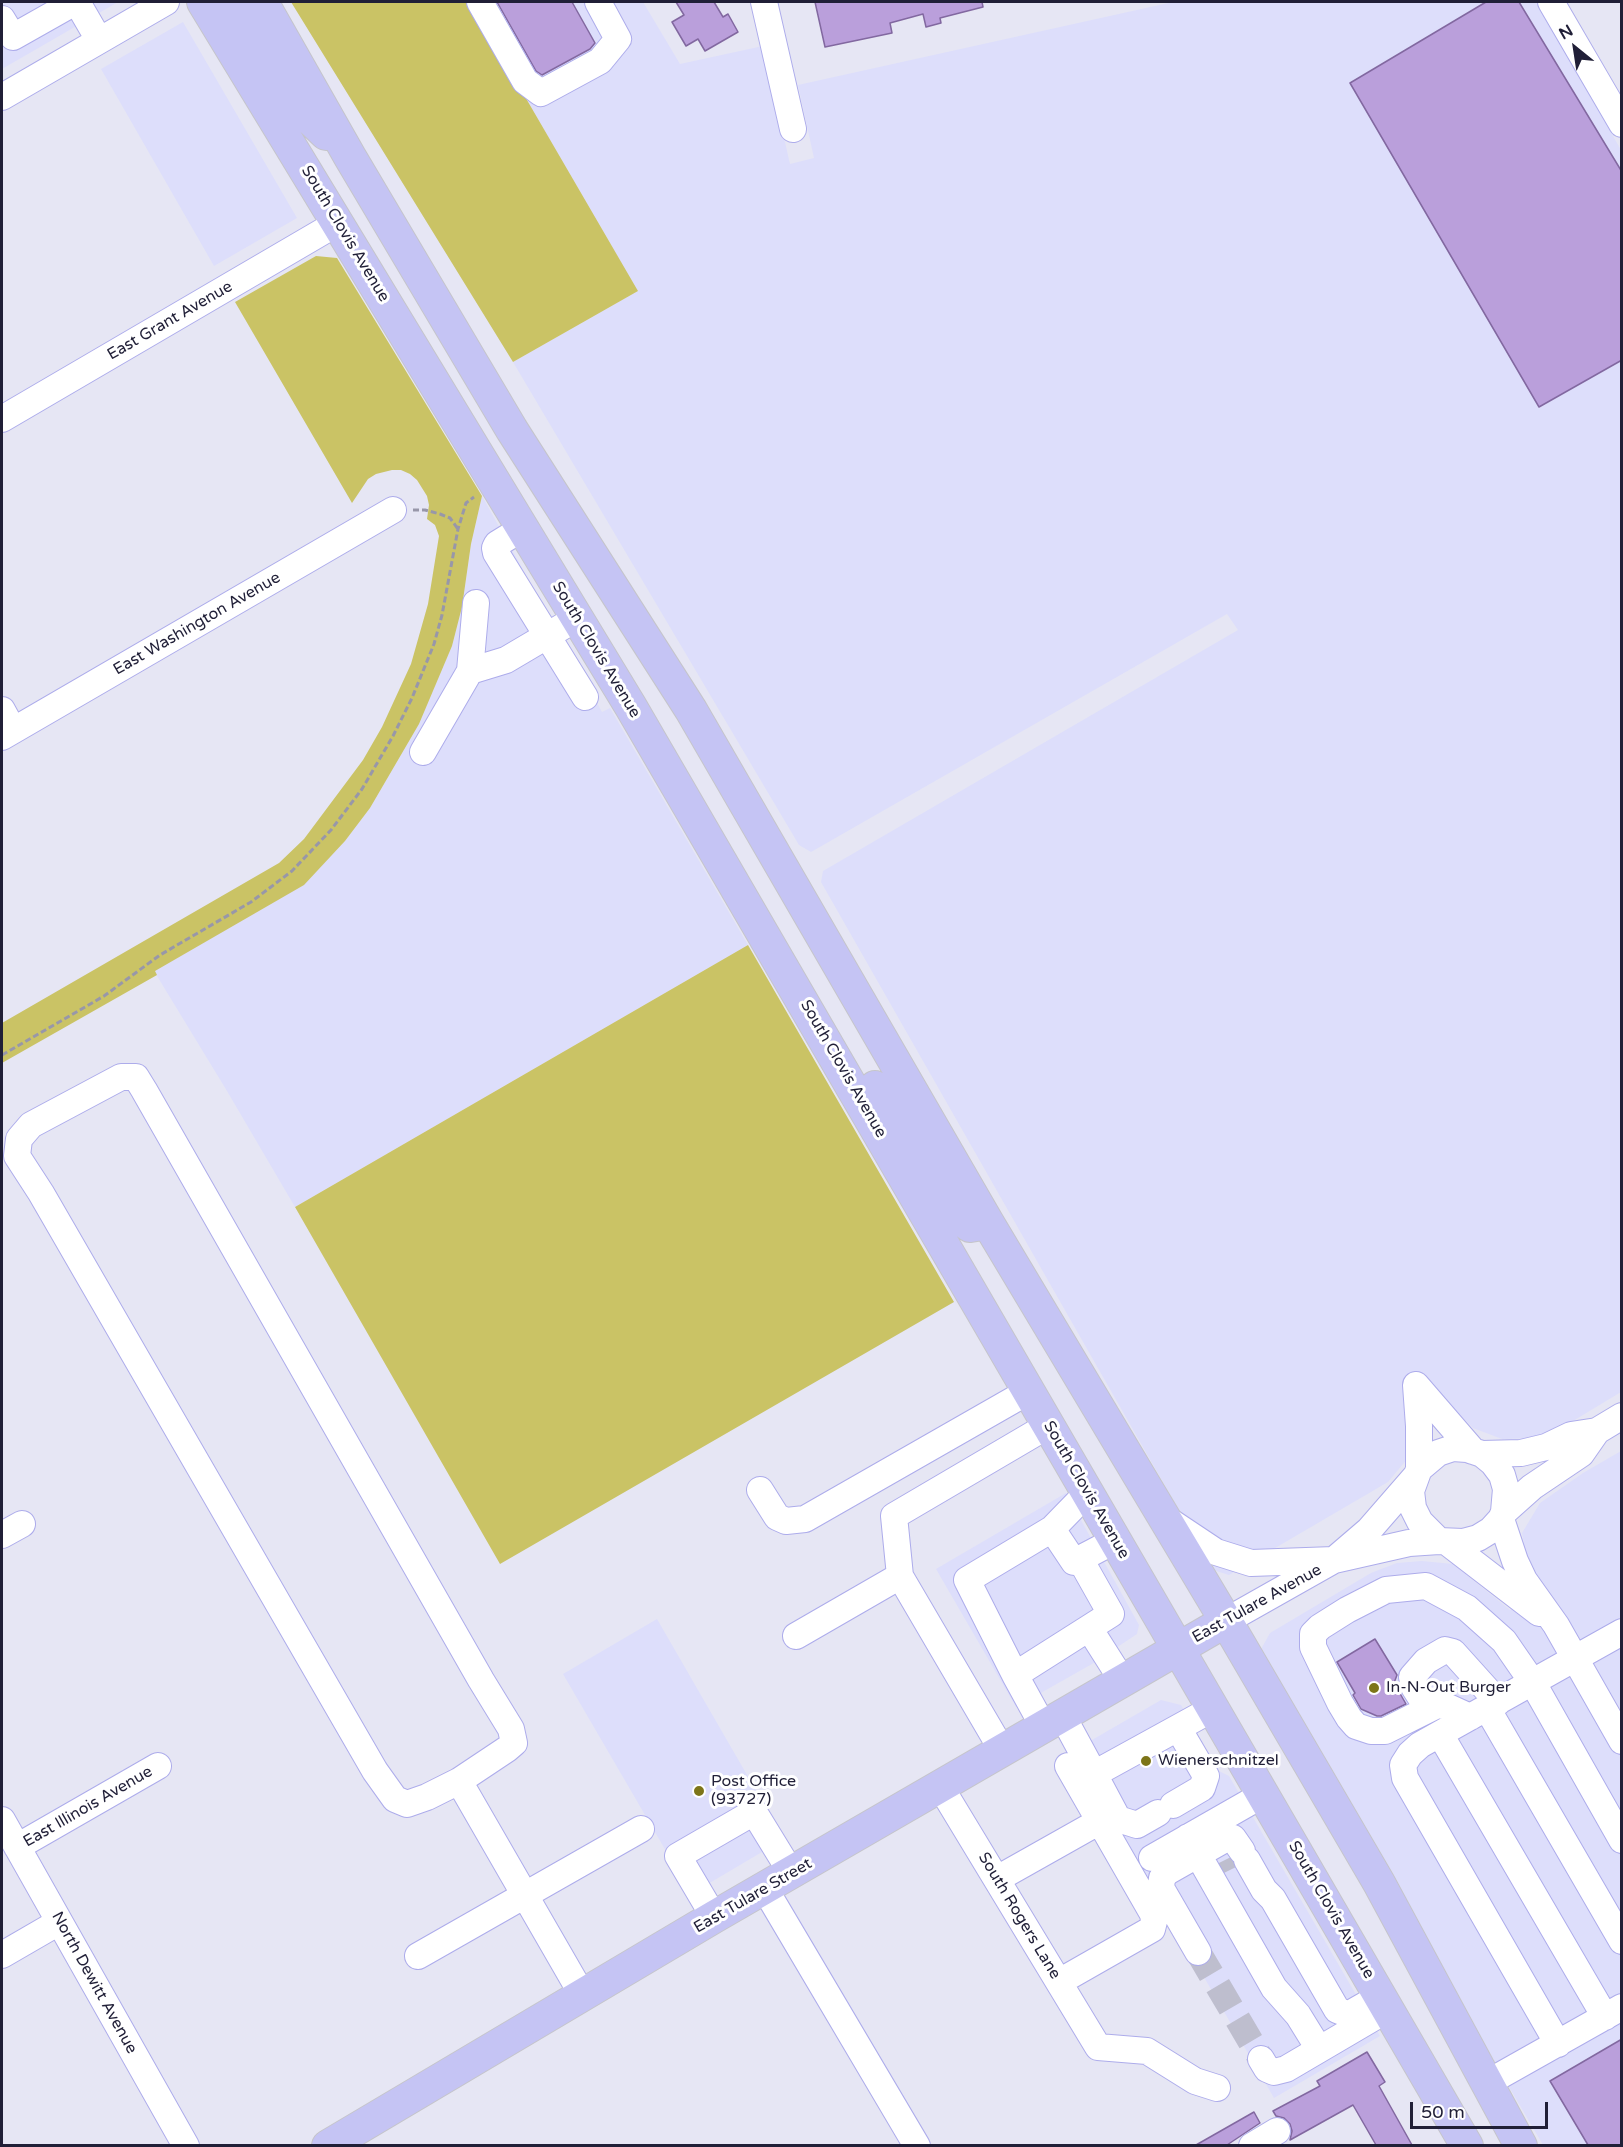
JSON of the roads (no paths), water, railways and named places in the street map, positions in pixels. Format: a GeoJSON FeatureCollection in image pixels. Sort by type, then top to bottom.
{"type":"FeatureCollection","features":[{"type":"Feature","properties":{"kind":"main road","name":"South Clovis Avenue"},"geometry":{"type":"LineString","coordinates":[[203,2],[495,481],[817,1025],[1385,2003],[1460,2143]]}},
{"type":"Feature","properties":{"kind":"main road"},"geometry":{"type":"LineString","coordinates":[[232,2],[287,97],[350,157]]}},
{"type":"Feature","properties":{"kind":"main road"},"geometry":{"type":"LineString","coordinates":[[262,2],[350,157],[512,430],[648,639],[697,720],[988,1223],[1165,1518],[1379,1883],[1521,2145]]}},
{"type":"Feature","properties":{"kind":"main road"},"geometry":{"type":"LineString","coordinates":[[257,89],[303,130],[324,153],[399,281],[413,290],[428,288]]}},
{"type":"Feature","properties":{"kind":"main road"},"geometry":{"type":"LineString","coordinates":[[817,1025],[882,1094],[953,1213],[970,1226],[988,1223]]}},
{"type":"Feature","properties":{"kind":"main road","name":"East Tulare Avenue"},"geometry":{"type":"LineString","coordinates":[[1179,1648],[1226,1621]]}},
{"type":"Feature","properties":{"kind":"main road","name":"East Tulare Street"},"geometry":{"type":"LineString","coordinates":[[328,2145],[714,1917],[792,1874],[1052,1720],[1179,1648]]}},
{"type":"Feature","properties":{"kind":"street"},"geometry":{"type":"LineString","coordinates":[[2,19],[13,38],[76,2],[99,40]]}},
{"type":"Feature","properties":{"kind":"street"},"geometry":{"type":"LineString","coordinates":[[2,97],[166,2]]}},
{"type":"Feature","properties":{"kind":"street"},"geometry":{"type":"LineString","coordinates":[[480,2],[525,81],[541,93],[600,61],[618,39],[598,2]]}},
{"type":"Feature","properties":{"kind":"street"},"geometry":{"type":"LineString","coordinates":[[764,2],[793,129]]}},
{"type":"Feature","properties":{"kind":"street"},"geometry":{"type":"LineString","coordinates":[[1551,2],[1622,124]]}},
{"type":"Feature","properties":{"kind":"street","name":"East Grant Avenue"},"geometry":{"type":"LineString","coordinates":[[2,419],[339,222]]}},
{"type":"Feature","properties":{"kind":"street","name":"East Washington Avenue"},"geometry":{"type":"LineString","coordinates":[[5,725],[393,510]]}},
{"type":"Feature","properties":{"kind":"street"},"geometry":{"type":"LineString","coordinates":[[523,528],[497,544],[496,553],[585,697]]}},
{"type":"Feature","properties":{"kind":"street"},"geometry":{"type":"LineString","coordinates":[[423,752],[470,671],[476,603]]}},
{"type":"Feature","properties":{"kind":"street"},"geometry":{"type":"LineString","coordinates":[[470,671],[506,660],[577,618]]}},
{"type":"Feature","properties":{"kind":"street"},"geometry":{"type":"LineString","coordinates":[[121,1077],[136,1077],[511,1729],[514,1743],[459,1781],[407,1804],[395,1799],[375,1771],[41,1193],[17,1156],[19,1139],[31,1125],[121,1077]]}},
{"type":"Feature","properties":{"kind":"street"},"geometry":{"type":"LineString","coordinates":[[1556,1625],[1420,1522],[1413,1508],[1411,1491],[1418,1472],[1419,1426],[1416,1385],[1477,1452],[1493,1463],[1502,1475],[1506,1490],[1502,1515],[1520,1570],[1556,1625],[1622,1741]]}},
{"type":"Feature","properties":{"kind":"street"},"geometry":{"type":"LineString","coordinates":[[760,1490],[777,1517],[786,1521],[805,1519],[1029,1391]]}},
{"type":"Feature","properties":{"kind":"street","name":"East Tulare Avenue"},"geometry":{"type":"LineString","coordinates":[[1226,1621],[1334,1560],[1369,1530],[1418,1472],[1438,1453],[1453,1449],[1521,1453],[1546,1447],[1571,1435],[1596,1431],[1622,1416]]}},
{"type":"Feature","properties":{"kind":"street"},"geometry":{"type":"LineString","coordinates":[[1002,1750],[900,1576],[894,1516],[1049,1425]]}},
{"type":"Feature","properties":{"kind":"street","name":"East Tulare Avenue"},"geometry":{"type":"LineString","coordinates":[[1334,1560],[1409,1543],[1462,1542],[1479,1538],[1532,1487],[1581,1454],[1596,1431]]}},
{"type":"Feature","properties":{"kind":"street"},"geometry":{"type":"LineString","coordinates":[[1088,1492],[1052,1529],[967,1580],[1015,1675],[1094,1774],[1118,1819],[1137,1825],[1203,1788],[1206,1776],[1178,1728]]}},
{"type":"Feature","properties":{"kind":"street"},"geometry":{"type":"LineString","coordinates":[[1165,1518],[1216,1552],[1242,1561],[1251,1563],[1334,1560]]}},
{"type":"Feature","properties":{"kind":"street"},"geometry":{"type":"LineString","coordinates":[[1052,1529],[1074,1562],[1116,1540]]}},
{"type":"Feature","properties":{"kind":"street"},"geometry":{"type":"LineString","coordinates":[[1015,1675],[1110,1614],[1080,1559]]}},
{"type":"Feature","properties":{"kind":"street"},"geometry":{"type":"LineString","coordinates":[[796,1636],[900,1576]]}},
{"type":"Feature","properties":{"kind":"street"},"geometry":{"type":"LineString","coordinates":[[1485,1709],[1437,1705],[1385,1731],[1371,1731],[1356,1726],[1340,1703],[1313,1647],[1314,1635],[1320,1628],[1347,1610],[1386,1590],[1426,1586],[1467,1608],[1504,1641],[1533,1683],[1622,1840]]}},
{"type":"Feature","properties":{"kind":"street"},"geometry":{"type":"LineString","coordinates":[[1089,1628],[1122,1680]]}},
{"type":"Feature","properties":{"kind":"street"},"geometry":{"type":"LineString","coordinates":[[1558,2044],[1405,1778],[1403,1765],[1420,1745],[1622,1632]]}},
{"type":"Feature","properties":{"kind":"street"},"geometry":{"type":"LineString","coordinates":[[1428,1709],[1414,1687],[1412,1677],[1426,1660],[1446,1650],[1454,1652],[1485,1709],[1622,1941]]}},
{"type":"Feature","properties":{"kind":"street"},"geometry":{"type":"LineString","coordinates":[[1094,1774],[1214,1708]]}},
{"type":"Feature","properties":{"kind":"street"},"geometry":{"type":"LineString","coordinates":[[1440,1734],[1617,2012],[1487,2083]]}},
{"type":"Feature","properties":{"kind":"street","name":"East Illinois Avenue"},"geometry":{"type":"LineString","coordinates":[[17,1847],[158,1766]]}},
{"type":"Feature","properties":{"kind":"street"},"geometry":{"type":"LineString","coordinates":[[1059,1982],[1152,1929],[1154,1921],[1153,1914],[1068,1766]]}},
{"type":"Feature","properties":{"kind":"street"},"geometry":{"type":"LineString","coordinates":[[459,1781],[583,1996]]}},
{"type":"Feature","properties":{"kind":"street","name":"South Rogers Lane"},"geometry":{"type":"LineString","coordinates":[[940,1786],[1098,2047],[1147,2051],[1195,2081],[1217,2088]]}},
{"type":"Feature","properties":{"kind":"street"},"geometry":{"type":"LineString","coordinates":[[1198,1952],[1161,1888],[1161,1878],[1167,1872],[1222,1853],[1264,1794]]}},
{"type":"Feature","properties":{"kind":"street"},"geometry":{"type":"LineString","coordinates":[[714,1917],[678,1856],[744,1817],[754,1812],[792,1874]]}},
{"type":"Feature","properties":{"kind":"street","name":"North Dewitt Avenue"},"geometry":{"type":"LineString","coordinates":[[2,1820],[186,2145]]}},
{"type":"Feature","properties":{"kind":"street"},"geometry":{"type":"LineString","coordinates":[[997,1879],[1100,1821]]}},
{"type":"Feature","properties":{"kind":"street"},"geometry":{"type":"LineString","coordinates":[[418,1956],[640,1829]]}},
{"type":"Feature","properties":{"kind":"street"},"geometry":{"type":"LineString","coordinates":[[1222,1853],[1274,1988],[1298,2015],[1319,2049]]}},
{"type":"Feature","properties":{"kind":"street"},"geometry":{"type":"LineString","coordinates":[[1152,1858],[1222,1853],[1273,1899],[1337,2010],[1347,2014],[1385,2003]]}},
{"type":"Feature","properties":{"kind":"street"},"geometry":{"type":"LineString","coordinates":[[765,1889],[917,2145]]}},
{"type":"Feature","properties":{"kind":"street"},"geometry":{"type":"LineString","coordinates":[[2,1955],[60,1922]]}},
{"type":"Feature","properties":{"kind":"street"},"geometry":{"type":"LineString","coordinates":[[1261,2059],[1268,2069],[1274,2072],[1286,2069],[1385,2003]]}},
{"type":"Feature","properties":{"kind":"street"},"geometry":{"type":"LineString","coordinates":[[1252,2145],[1277,2131]]}},
{"type":"Feature","properties":{"kind":"tunnel"},"geometry":{"type":"LineString","coordinates":[[1227,1859],[1232,1869]]}},
{"type":"Feature","properties":{"kind":"tunnel"},"geometry":{"type":"LineString","coordinates":[[1198,1952],[1261,2059]]}},
{"type":"Feature","properties":{"kind":"place","name":"In-N-Out Burger"},"geometry":{"type":"Point","coordinates":[1374,1688]}},
{"type":"Feature","properties":{"kind":"place","name":"Wienerschnitzel"},"geometry":{"type":"Point","coordinates":[1146,1761]}},
{"type":"Feature","properties":{"kind":"place","name":"Post Office (93727)"},"geometry":{"type":"Point","coordinates":[699,1791]}}]}
